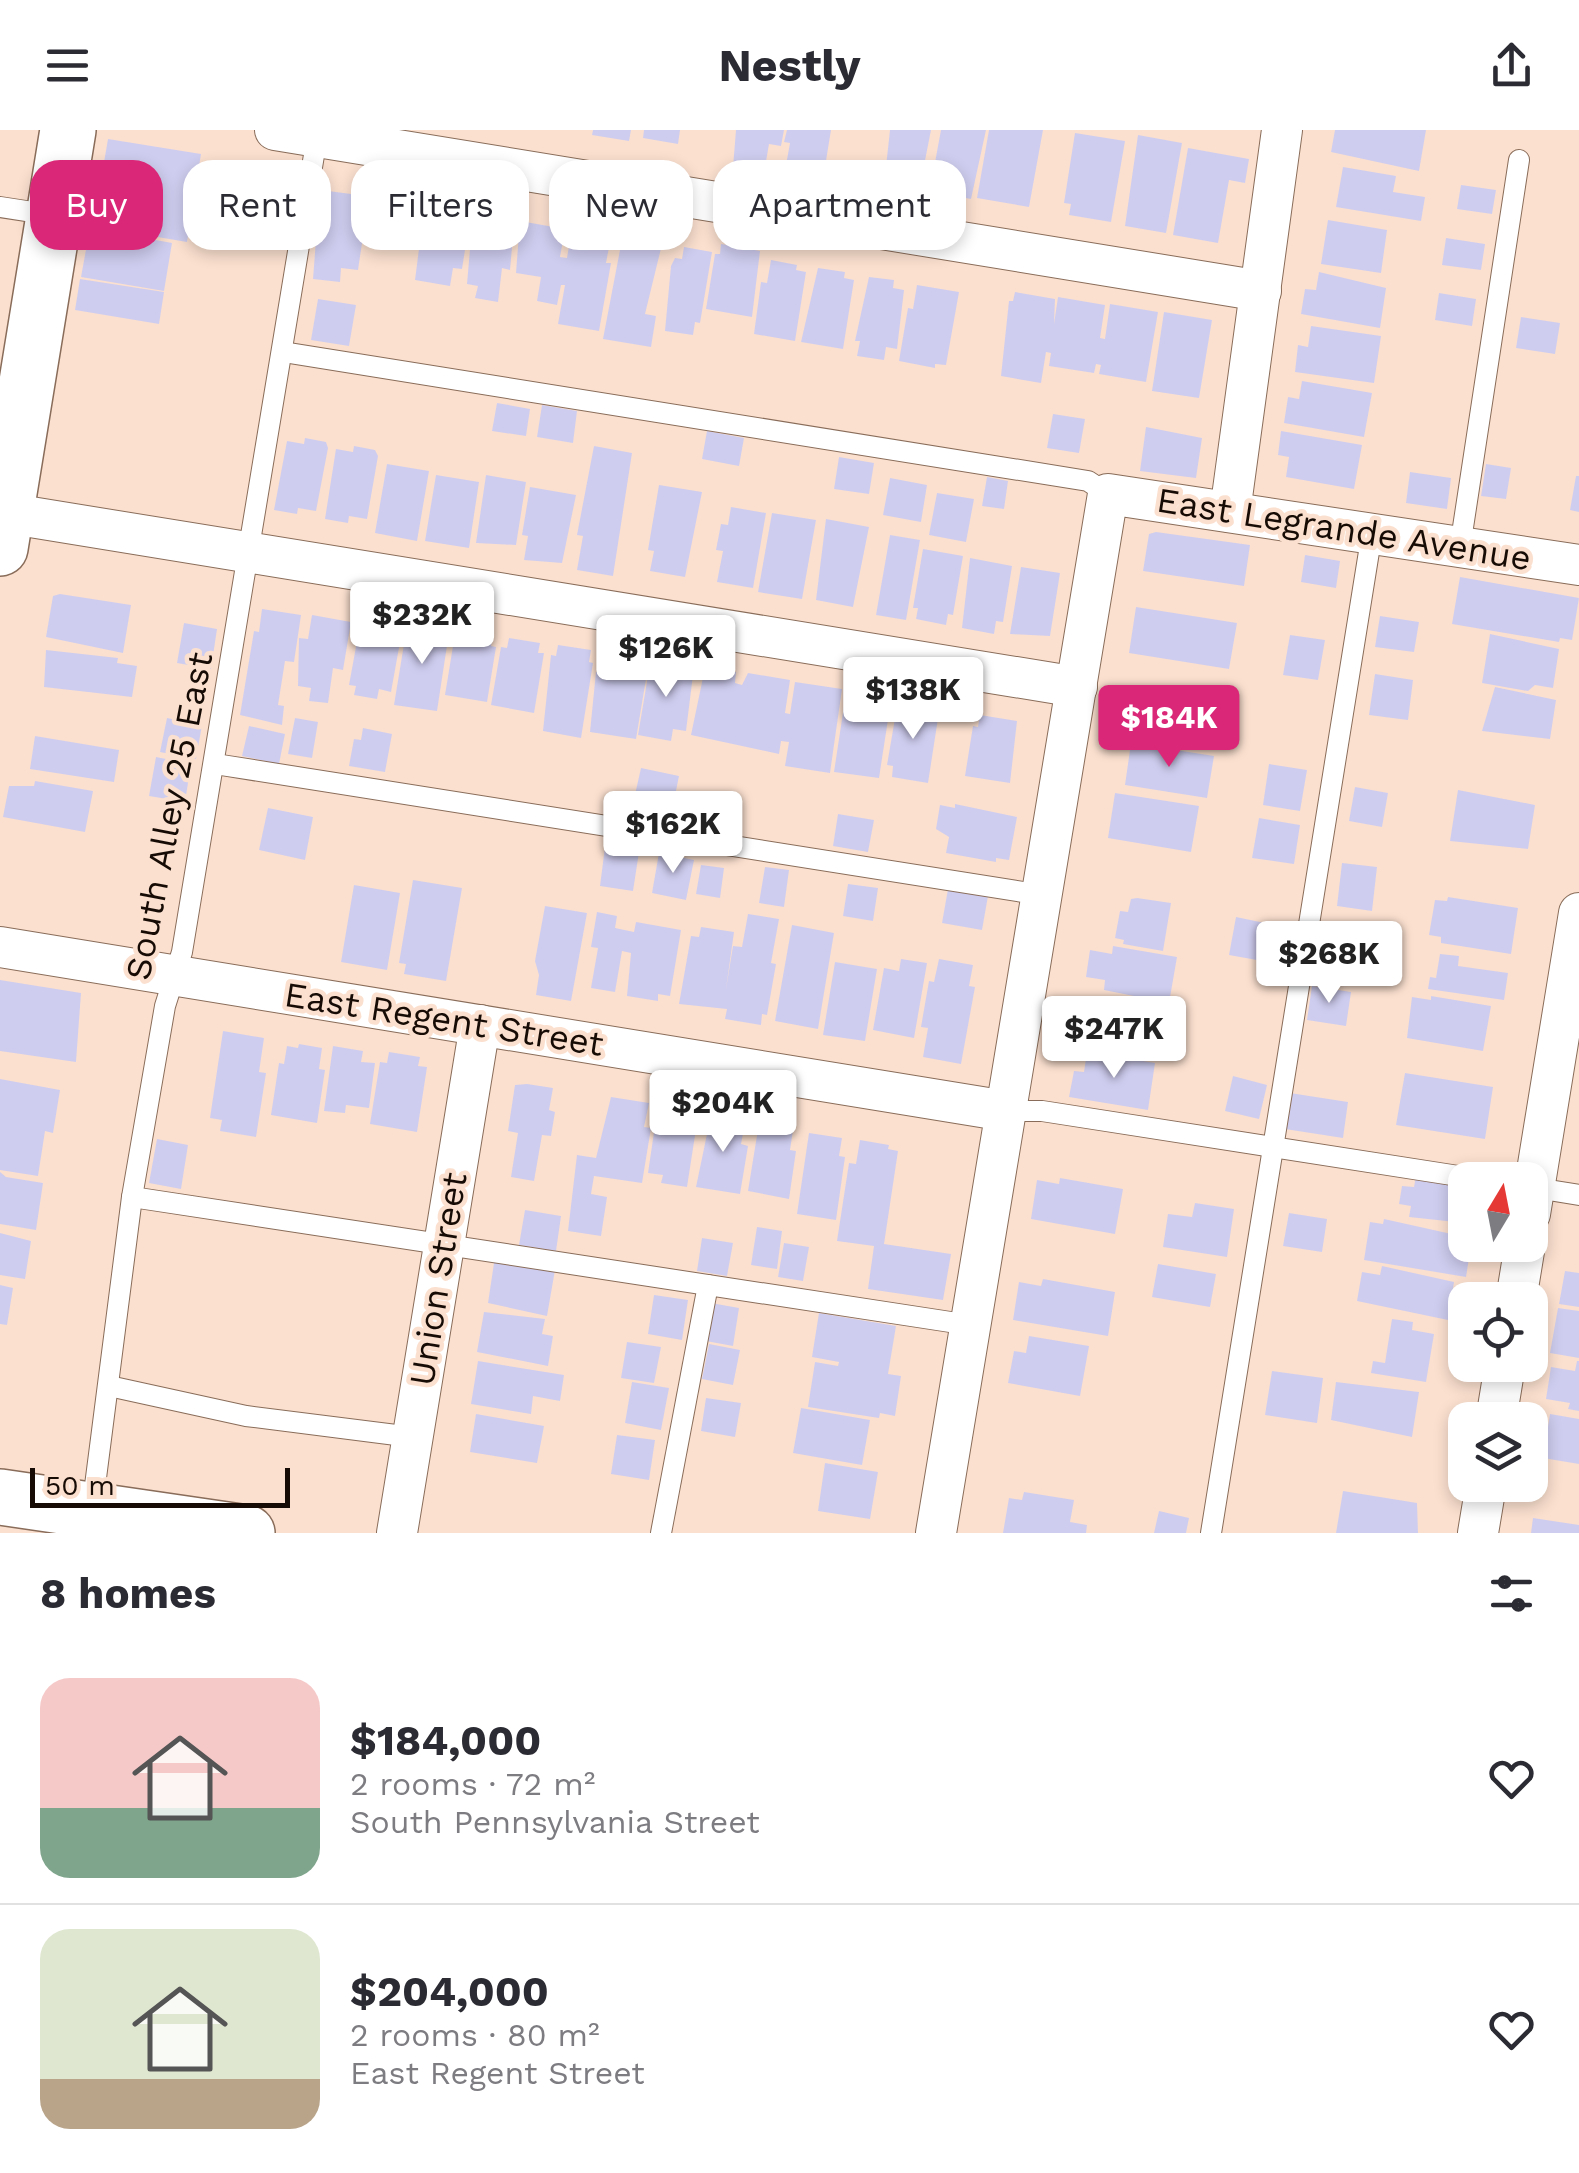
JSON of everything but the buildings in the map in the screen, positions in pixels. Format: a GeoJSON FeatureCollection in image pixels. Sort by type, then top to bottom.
{"type":"FeatureCollection","features":[{"type":"Feature","properties":{"kind":"main road"},"geometry":{"type":"LineString","coordinates":[[63,160],[68,130]]}},
{"type":"Feature","properties":{"kind":"main road"},"geometry":{"type":"LineString","coordinates":[[3,530],[48,250]]}},
{"type":"Feature","properties":{"kind":"main road"},"geometry":{"type":"LineString","coordinates":[[0,1496],[247,1533]]}},
{"type":"Feature","properties":{"kind":"street"},"geometry":{"type":"LineString","coordinates":[[275,130],[1260,291]]}},
{"type":"Feature","properties":{"kind":"street"},"geometry":{"type":"LineString","coordinates":[[1230,512],[1282,130]]}},
{"type":"Feature","properties":{"kind":"street"},"geometry":{"type":"LineString","coordinates":[[936,1533],[1108,494]]}},
{"type":"Feature","properties":{"kind":"street","name":"East Legrande Avenue"},"geometry":{"type":"LineString","coordinates":[[1108,494],[1579,564]]}},
{"type":"Feature","properties":{"kind":"street"},"geometry":{"type":"LineString","coordinates":[[3,530],[251,553],[1076,687]]}},
{"type":"Feature","properties":{"kind":"street"},"geometry":{"type":"LineString","coordinates":[[1537,1162],[1579,913]]}},
{"type":"Feature","properties":{"kind":"street","name":"East Regent Street"},"geometry":{"type":"LineString","coordinates":[[0,947],[1006,1111]]}},
{"type":"Feature","properties":{"kind":"street","name":"Union Street"},"geometry":{"type":"LineString","coordinates":[[397,1533],[480,1025]]}},
{"type":"Feature","properties":{"kind":"street"},"geometry":{"type":"LineString","coordinates":[[1478,1533],[1483,1502]]}},
{"type":"Feature","properties":{"kind":"lane","name":"South Alley 25 East"},"geometry":{"type":"LineString","coordinates":[[92,1509],[132,1196],[173,975],[182,952],[283,352],[330,136]]}},
{"type":"Feature","properties":{"kind":"lane"},"geometry":{"type":"LineString","coordinates":[[1460,547],[1519,160]]}},
{"type":"Feature","properties":{"kind":"lane"},"geometry":{"type":"LineString","coordinates":[[0,207],[30,211]]}},
{"type":"Feature","properties":{"kind":"lane"},"geometry":{"type":"LineString","coordinates":[[283,352],[1088,480],[1108,494]]}},
{"type":"Feature","properties":{"kind":"lane"},"geometry":{"type":"LineString","coordinates":[[1211,1533],[1372,533]]}},
{"type":"Feature","properties":{"kind":"lane"},"geometry":{"type":"LineString","coordinates":[[214,764],[1042,895]]}},
{"type":"Feature","properties":{"kind":"lane"},"geometry":{"type":"LineString","coordinates":[[1006,1111],[1042,1112],[1448,1174]]}},
{"type":"Feature","properties":{"kind":"lane"},"geometry":{"type":"LineString","coordinates":[[1548,1196],[1579,1195]]}},
{"type":"Feature","properties":{"kind":"lane"},"geometry":{"type":"LineString","coordinates":[[132,1196],[970,1325]]}},
{"type":"Feature","properties":{"kind":"lane"},"geometry":{"type":"LineString","coordinates":[[661,1533],[708,1284]]}},
{"type":"Feature","properties":{"kind":"lane"},"geometry":{"type":"LineString","coordinates":[[108,1386],[246,1416],[412,1438]]}}]}
